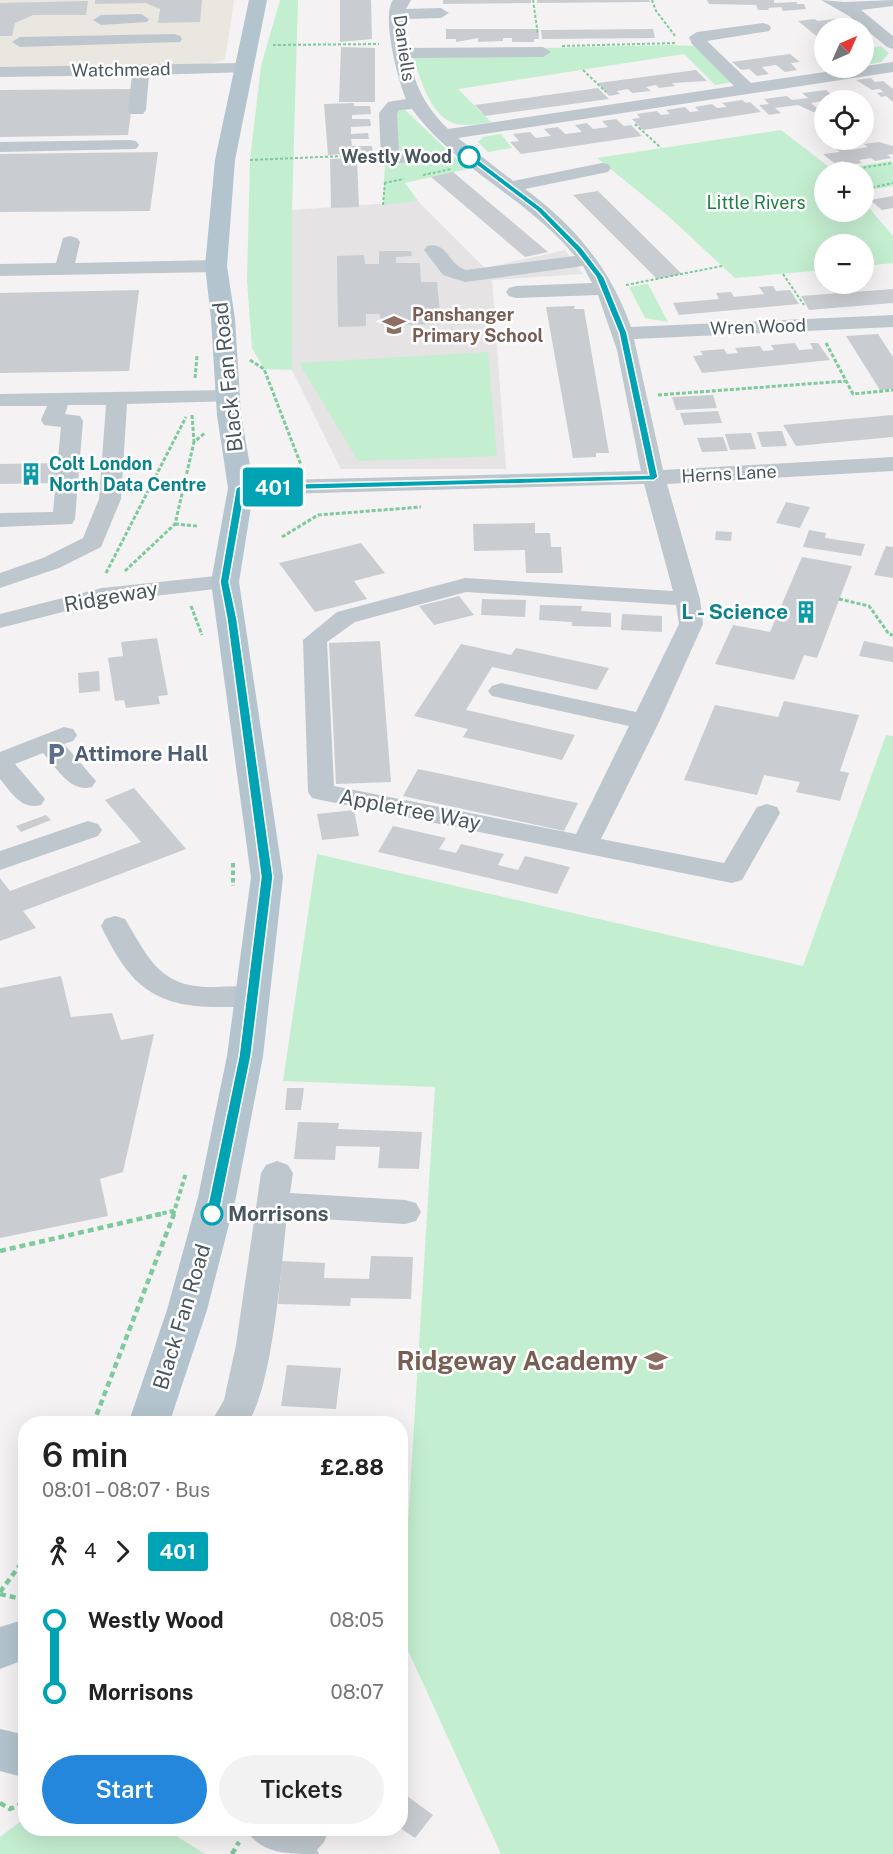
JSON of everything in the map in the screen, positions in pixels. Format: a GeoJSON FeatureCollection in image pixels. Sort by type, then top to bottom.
{"type":"FeatureCollection","features":[{"type":"Feature","properties":{"kind":"main road","name":"Black Fan Road"},"geometry":{"type":"LineString","coordinates":[[151,1416],[187,1310],[237,1101],[254,997],[267,877],[225,582],[241,488],[228,405],[223,320],[216,266],[225,160],[258,0]]}},
{"type":"Feature","properties":{"kind":"main road"},"geometry":{"type":"LineString","coordinates":[[0,1649],[18,1641]]}},
{"type":"Feature","properties":{"kind":"street"},"geometry":{"type":"LineString","coordinates":[[836,3],[893,1]]}},
{"type":"Feature","properties":{"kind":"street"},"geometry":{"type":"LineString","coordinates":[[836,3],[893,44]]}},
{"type":"Feature","properties":{"kind":"street"},"geometry":{"type":"LineString","coordinates":[[98,40],[102,13],[141,19]]}},
{"type":"Feature","properties":{"kind":"street"},"geometry":{"type":"LineString","coordinates":[[402,29],[441,13]]}},
{"type":"Feature","properties":{"kind":"street"},"geometry":{"type":"LineString","coordinates":[[746,88],[700,44],[697,38],[763,28]]}},
{"type":"Feature","properties":{"kind":"street"},"geometry":{"type":"LineString","coordinates":[[402,29],[541,49]]}},
{"type":"Feature","properties":{"kind":"street","name":"Daniells"},"geometry":{"type":"LineString","coordinates":[[402,29],[408,86],[417,102],[446,135],[478,163],[539,209],[600,277],[623,333],[654,477]]}},
{"type":"Feature","properties":{"kind":"street"},"geometry":{"type":"LineString","coordinates":[[0,42],[174,39]]}},
{"type":"Feature","properties":{"kind":"street"},"geometry":{"type":"LineString","coordinates":[[5,72],[20,42]]}},
{"type":"Feature","properties":{"kind":"street"},"geometry":{"type":"LineString","coordinates":[[446,135],[893,67]]}},
{"type":"Feature","properties":{"kind":"street","name":"Watchmead"},"geometry":{"type":"LineString","coordinates":[[5,72],[243,68]]}},
{"type":"Feature","properties":{"kind":"street"},"geometry":{"type":"LineString","coordinates":[[137,110],[141,69]]}},
{"type":"Feature","properties":{"kind":"street"},"geometry":{"type":"LineString","coordinates":[[414,157],[390,157],[388,113],[394,106],[417,102]]}},
{"type":"Feature","properties":{"kind":"street"},"geometry":{"type":"LineString","coordinates":[[0,147],[130,145]]}},
{"type":"Feature","properties":{"kind":"street"},"geometry":{"type":"LineString","coordinates":[[509,187],[602,168]]}},
{"type":"Feature","properties":{"kind":"street"},"geometry":{"type":"LineString","coordinates":[[64,269],[70,242]]}},
{"type":"Feature","properties":{"kind":"street"},"geometry":{"type":"LineString","coordinates":[[434,250],[450,271],[465,276],[587,260]]}},
{"type":"Feature","properties":{"kind":"street"},"geometry":{"type":"LineString","coordinates":[[0,270],[216,266]]}},
{"type":"Feature","properties":{"kind":"street"},"geometry":{"type":"LineString","coordinates":[[516,292],[605,289]]}},
{"type":"Feature","properties":{"kind":"street","name":"Wren Wood"},"geometry":{"type":"LineString","coordinates":[[623,333],[893,321]]}},
{"type":"Feature","properties":{"kind":"street"},"geometry":{"type":"LineString","coordinates":[[0,400],[117,398],[228,405]]}},
{"type":"Feature","properties":{"kind":"street"},"geometry":{"type":"LineString","coordinates":[[0,581],[51,563],[93,542],[111,499],[117,398]]}},
{"type":"Feature","properties":{"kind":"street"},"geometry":{"type":"LineString","coordinates":[[0,520],[64,519],[72,421],[52,420],[60,399]]}},
{"type":"Feature","properties":{"kind":"street"},"geometry":{"type":"LineString","coordinates":[[798,471],[795,465],[798,460],[893,451]]}},
{"type":"Feature","properties":{"kind":"street","name":"Herns Lane"},"geometry":{"type":"LineString","coordinates":[[241,488],[654,477],[798,471],[893,464]]}},
{"type":"Feature","properties":{"kind":"street"},"geometry":{"type":"LineString","coordinates":[[654,477],[688,599],[691,624],[646,722],[585,845],[732,874],[767,813]]}},
{"type":"Feature","properties":{"kind":"street","name":"Ridgeway"},"geometry":{"type":"LineString","coordinates":[[0,621],[102,595],[225,582]]}},
{"type":"Feature","properties":{"kind":"street","name":"Appletree Way"},"geometry":{"type":"LineString","coordinates":[[585,845],[321,792],[315,640],[346,617],[465,585],[688,599]]}},
{"type":"Feature","properties":{"kind":"street"},"geometry":{"type":"LineString","coordinates":[[501,692],[646,722]]}},
{"type":"Feature","properties":{"kind":"street"},"geometry":{"type":"LineString","coordinates":[[32,799],[0,762],[56,739],[83,781]]}},
{"type":"Feature","properties":{"kind":"street"},"geometry":{"type":"LineString","coordinates":[[0,861],[88,830]]}},
{"type":"Feature","properties":{"kind":"street"},"geometry":{"type":"LineString","coordinates":[[115,926],[131,958],[150,978],[171,992],[196,997],[254,997]]}},
{"type":"Feature","properties":{"kind":"street"},"geometry":{"type":"LineString","coordinates":[[232,1416],[241,1405],[253,1345],[275,1189],[405,1212]]}},
{"type":"Feature","properties":{"kind":"path"},"geometry":{"type":"LineString","coordinates":[[533,0],[541,49],[680,43],[656,11],[652,0]]}},
{"type":"Feature","properties":{"kind":"path"},"geometry":{"type":"LineString","coordinates":[[267,45],[402,29]]}},
{"type":"Feature","properties":{"kind":"path"},"geometry":{"type":"LineString","coordinates":[[583,70],[661,148]]}},
{"type":"Feature","properties":{"kind":"path"},"geometry":{"type":"LineString","coordinates":[[250,160],[390,157]]}},
{"type":"Feature","properties":{"kind":"path"},"geometry":{"type":"LineString","coordinates":[[383,205],[385,164],[390,157]]}},
{"type":"Feature","properties":{"kind":"path"},"geometry":{"type":"LineString","coordinates":[[416,177],[478,163]]}},
{"type":"Feature","properties":{"kind":"path"},"geometry":{"type":"LineString","coordinates":[[874,166],[893,163]]}},
{"type":"Feature","properties":{"kind":"path"},"geometry":{"type":"LineString","coordinates":[[384,183],[405,179]]}},
{"type":"Feature","properties":{"kind":"path"},"geometry":{"type":"LineString","coordinates":[[874,187],[893,183]]}},
{"type":"Feature","properties":{"kind":"path"},"geometry":{"type":"LineString","coordinates":[[605,289],[722,266]]}},
{"type":"Feature","properties":{"kind":"path"},"geometry":{"type":"LineString","coordinates":[[783,274],[816,325],[853,394],[893,390]]}},
{"type":"Feature","properties":{"kind":"path"},"geometry":{"type":"LineString","coordinates":[[264,369],[301,465]]}},
{"type":"Feature","properties":{"kind":"path"},"geometry":{"type":"LineString","coordinates":[[636,396],[846,381]]}},
{"type":"Feature","properties":{"kind":"path"},"geometry":{"type":"LineString","coordinates":[[124,571],[175,524],[194,442],[228,405]]}},
{"type":"Feature","properties":{"kind":"path"},"geometry":{"type":"LineString","coordinates":[[103,580],[192,406]]}},
{"type":"Feature","properties":{"kind":"path"},"geometry":{"type":"LineString","coordinates":[[175,524],[197,526]]}},
{"type":"Feature","properties":{"kind":"path"},"geometry":{"type":"LineString","coordinates":[[839,599],[869,606],[889,634],[893,635]]}},
{"type":"Feature","properties":{"kind":"path"},"geometry":{"type":"LineString","coordinates":[[0,1251],[175,1210],[212,1213]]}},
{"type":"Feature","properties":{"kind":"path"},"geometry":{"type":"LineString","coordinates":[[18,1568],[0,1593],[18,1597]]}},
{"type":"Feature","properties":{"kind":"path"},"geometry":{"type":"LineString","coordinates":[[0,1803],[10,1809],[18,1806]]}},
{"type":"Feature","properties":{"kind":"shaded area"},"geometry":{"type":"Polygon","coordinates":[[[0,0],[234,0],[225,60],[203,65],[0,67],[0,0]]]}},
{"type":"Feature","properties":{"kind":"shaded area","name":"Panshanger Primary School"},"geometry":{"type":"Polygon","coordinates":[[[418,201],[485,268],[565,250],[583,274],[492,280],[506,469],[341,469],[292,370],[292,210],[418,201]]]}},
{"type":"Feature","properties":{"kind":"green space"},"geometry":{"type":"Polygon","coordinates":[[[280,0],[298,0],[292,210],[292,370],[264,369],[252,348],[247,280],[250,160],[261,66],[280,0]]]}},
{"type":"Feature","properties":{"kind":"green space"},"geometry":{"type":"Polygon","coordinates":[[[694,46],[734,82],[715,85],[684,54],[458,89],[491,122],[462,125],[445,118],[432,104],[412,56],[547,53],[545,48],[694,46]]]}},
{"type":"Feature","properties":{"kind":"green space"},"geometry":{"type":"Polygon","coordinates":[[[881,46],[889,53],[881,62],[874,63],[874,47],[881,46]]]}},
{"type":"Feature","properties":{"kind":"green space"},"geometry":{"type":"Polygon","coordinates":[[[399,108],[403,108],[467,169],[405,183],[418,201],[383,205],[385,164],[427,161],[421,150],[390,154],[392,115],[399,108]]]}},
{"type":"Feature","properties":{"kind":"green space","name":"Little Rivers"},"geometry":{"type":"Polygon","coordinates":[[[781,130],[823,162],[814,162],[814,222],[874,222],[874,214],[893,236],[893,263],[874,265],[874,234],[814,234],[814,271],[735,278],[666,214],[597,158],[781,130]]]}},
{"type":"Feature","properties":{"kind":"green space"},"geometry":{"type":"Polygon","coordinates":[[[501,134],[512,148],[488,152],[478,142],[483,137],[501,134]]]}},
{"type":"Feature","properties":{"kind":"green space","name":"Little Rivers"},"geometry":{"type":"Polygon","coordinates":[[[891,161],[893,163],[893,186],[874,189],[874,164],[891,161]]]}},
{"type":"Feature","properties":{"kind":"green space"},"geometry":{"type":"Polygon","coordinates":[[[648,284],[668,322],[645,318],[629,287],[648,284]]]}},
{"type":"Feature","properties":{"kind":"green space"},"geometry":{"type":"Polygon","coordinates":[[[488,352],[497,456],[358,461],[299,363],[488,352]]]}},
{"type":"Feature","properties":{"kind":"green space","name":"Ridgeway Academy"},"geometry":{"type":"Polygon","coordinates":[[[886,735],[893,736],[893,1854],[501,1854],[408,1650],[408,1522],[435,1087],[283,1081],[317,854],[803,966],[886,735]]]}},
{"type":"Feature","properties":{"kind":"green space"},"geometry":{"type":"Polygon","coordinates":[[[18,1823],[18,1836],[176,1836],[205,1854],[0,1854],[0,1837],[18,1823]]]}},
{"type":"Feature","properties":{"kind":"building"},"geometry":{"type":"Polygon","coordinates":[[[95,0],[202,0],[200,22],[158,23],[160,9],[146,3],[95,4],[95,0]]]}},
{"type":"Feature","properties":{"kind":"building"},"geometry":{"type":"Polygon","coordinates":[[[340,0],[371,0],[372,39],[340,42],[340,0]]]}},
{"type":"Feature","properties":{"kind":"building"},"geometry":{"type":"Polygon","coordinates":[[[443,0],[531,0],[531,3],[443,4],[443,0]]]}},
{"type":"Feature","properties":{"kind":"building"},"geometry":{"type":"Polygon","coordinates":[[[537,0],[649,0],[650,2],[537,3],[537,0]]]}},
{"type":"Feature","properties":{"kind":"building"},"geometry":{"type":"Polygon","coordinates":[[[707,0],[797,2],[797,4],[804,4],[806,9],[783,11],[781,7],[758,10],[756,5],[709,4],[707,0]]]}},
{"type":"Feature","properties":{"kind":"building"},"geometry":{"type":"Polygon","coordinates":[[[88,1],[86,15],[33,15],[15,23],[12,36],[0,36],[0,3],[88,1]]]}},
{"type":"Feature","properties":{"kind":"building"},"geometry":{"type":"Polygon","coordinates":[[[814,19],[814,34],[798,21],[814,19]]]}},
{"type":"Feature","properties":{"kind":"building"},"geometry":{"type":"Polygon","coordinates":[[[446,29],[538,29],[539,39],[534,39],[534,42],[512,42],[512,38],[503,38],[503,41],[478,42],[478,38],[456,42],[456,39],[446,39],[446,29]]]}},
{"type":"Feature","properties":{"kind":"building"},"geometry":{"type":"Polygon","coordinates":[[[653,29],[655,38],[542,39],[541,30],[653,29]]]}},
{"type":"Feature","properties":{"kind":"building"},"geometry":{"type":"Polygon","coordinates":[[[341,47],[375,48],[375,102],[339,102],[341,47]]]}},
{"type":"Feature","properties":{"kind":"building"},"geometry":{"type":"Polygon","coordinates":[[[790,54],[800,62],[791,63],[797,70],[785,72],[776,65],[762,67],[769,74],[757,76],[749,69],[741,70],[732,62],[790,54]]]}},
{"type":"Feature","properties":{"kind":"building"},"geometry":{"type":"Polygon","coordinates":[[[696,70],[707,81],[672,83],[675,86],[659,88],[656,85],[646,87],[651,91],[632,93],[628,89],[617,91],[620,94],[609,96],[598,83],[696,70]]]}},
{"type":"Feature","properties":{"kind":"building"},"geometry":{"type":"Polygon","coordinates":[[[871,78],[875,82],[883,81],[893,89],[893,102],[877,93],[883,92],[880,89],[872,90],[856,80],[871,78]]]}},
{"type":"Feature","properties":{"kind":"building"},"geometry":{"type":"Polygon","coordinates":[[[598,88],[609,99],[485,116],[475,105],[598,88]]]}},
{"type":"Feature","properties":{"kind":"building"},"geometry":{"type":"Polygon","coordinates":[[[134,89],[128,135],[0,137],[0,90],[134,89]]]}},
{"type":"Feature","properties":{"kind":"building"},"geometry":{"type":"Polygon","coordinates":[[[814,92],[814,103],[811,103],[814,105],[814,112],[798,105],[775,108],[781,113],[769,115],[759,105],[769,104],[764,99],[787,96],[792,100],[808,98],[802,93],[814,92]]]}},
{"type":"Feature","properties":{"kind":"building"},"geometry":{"type":"Polygon","coordinates":[[[742,100],[746,103],[750,102],[761,112],[643,130],[632,119],[640,118],[637,114],[657,111],[661,115],[670,114],[666,110],[685,107],[690,112],[699,111],[695,107],[712,104],[717,108],[727,107],[722,103],[742,100]]]}},
{"type":"Feature","properties":{"kind":"building"},"geometry":{"type":"Polygon","coordinates":[[[354,103],[354,106],[370,106],[371,114],[352,115],[352,119],[370,119],[371,126],[351,127],[351,134],[368,133],[369,139],[351,139],[352,146],[372,146],[373,152],[328,155],[324,104],[354,103]]]}},
{"type":"Feature","properties":{"kind":"building"},"geometry":{"type":"Polygon","coordinates":[[[616,119],[624,126],[631,125],[642,136],[521,154],[510,142],[519,141],[513,134],[530,132],[536,138],[551,136],[544,129],[558,127],[565,134],[582,132],[575,125],[587,123],[593,129],[608,127],[602,121],[616,119]]]}},
{"type":"Feature","properties":{"kind":"building"},"geometry":{"type":"Polygon","coordinates":[[[874,143],[893,146],[893,154],[887,155],[892,158],[875,161],[871,158],[859,160],[861,162],[833,162],[823,154],[840,152],[837,150],[874,150],[874,143]]]}},
{"type":"Feature","properties":{"kind":"building"},"geometry":{"type":"Polygon","coordinates":[[[158,152],[150,211],[0,212],[0,154],[158,152]]]}},
{"type":"Feature","properties":{"kind":"building"},"geometry":{"type":"Polygon","coordinates":[[[357,158],[359,207],[331,208],[330,159],[357,158]]]}},
{"type":"Feature","properties":{"kind":"building"},"geometry":{"type":"Polygon","coordinates":[[[453,172],[548,252],[525,257],[431,177],[453,172]]]}},
{"type":"Feature","properties":{"kind":"building"},"geometry":{"type":"Polygon","coordinates":[[[598,191],[682,274],[657,279],[573,195],[598,191]]]}},
{"type":"Feature","properties":{"kind":"building"},"geometry":{"type":"Polygon","coordinates":[[[893,196],[893,208],[882,210],[874,203],[874,199],[893,196]]]}},
{"type":"Feature","properties":{"kind":"building"},"geometry":{"type":"Polygon","coordinates":[[[379,251],[411,251],[412,256],[396,257],[396,263],[420,263],[421,282],[437,282],[441,324],[381,325],[380,314],[366,314],[366,326],[338,327],[337,256],[364,255],[365,264],[379,264],[379,251]]]}},
{"type":"Feature","properties":{"kind":"building"},"geometry":{"type":"Polygon","coordinates":[[[773,286],[776,291],[790,290],[799,304],[679,315],[673,303],[719,299],[716,293],[731,292],[734,297],[764,294],[759,287],[773,286]]]}},
{"type":"Feature","properties":{"kind":"building"},"geometry":{"type":"Polygon","coordinates":[[[893,289],[893,303],[809,310],[801,296],[874,294],[874,290],[893,289]]]}},
{"type":"Feature","properties":{"kind":"building"},"geometry":{"type":"Polygon","coordinates":[[[139,290],[129,371],[0,373],[0,293],[139,290]]]}},
{"type":"Feature","properties":{"kind":"building"},"geometry":{"type":"Polygon","coordinates":[[[575,306],[574,309],[584,309],[609,453],[596,453],[596,457],[573,458],[546,307],[575,306]]]}},
{"type":"Feature","properties":{"kind":"building"},"geometry":{"type":"Polygon","coordinates":[[[878,334],[893,357],[893,389],[880,390],[846,336],[878,334]]]}},
{"type":"Feature","properties":{"kind":"building"},"geometry":{"type":"Polygon","coordinates":[[[795,343],[799,350],[813,349],[810,343],[818,343],[830,360],[702,373],[693,356],[703,355],[700,351],[724,349],[727,354],[738,353],[735,348],[760,346],[763,351],[774,350],[771,345],[795,343]]]}},
{"type":"Feature","properties":{"kind":"building"},"geometry":{"type":"Polygon","coordinates":[[[713,395],[717,408],[676,410],[672,397],[713,395]]]}},
{"type":"Feature","properties":{"kind":"building"},"geometry":{"type":"Polygon","coordinates":[[[718,411],[722,423],[684,425],[680,413],[718,411]]]}},
{"type":"Feature","properties":{"kind":"building"},"geometry":{"type":"Polygon","coordinates":[[[893,415],[893,437],[796,446],[783,425],[893,415]]]}},
{"type":"Feature","properties":{"kind":"building"},"geometry":{"type":"Polygon","coordinates":[[[782,431],[787,446],[762,447],[757,432],[782,431]]]}},
{"type":"Feature","properties":{"kind":"building"},"geometry":{"type":"Polygon","coordinates":[[[751,433],[756,449],[730,450],[725,434],[751,433]]]}},
{"type":"Feature","properties":{"kind":"building"},"geometry":{"type":"Polygon","coordinates":[[[723,437],[728,451],[702,452],[697,438],[723,437]]]}},
{"type":"Feature","properties":{"kind":"building","name":"Colt London North Data Centre"},"geometry":{"type":"Polygon","coordinates":[[[65,463],[61,483],[0,484],[0,464],[65,463]]]}},
{"type":"Feature","properties":{"kind":"building"},"geometry":{"type":"Polygon","coordinates":[[[786,502],[810,507],[800,528],[776,523],[786,502]]]}},
{"type":"Feature","properties":{"kind":"building"},"geometry":{"type":"Polygon","coordinates":[[[535,523],[535,533],[550,533],[551,547],[561,547],[563,573],[526,573],[525,550],[474,551],[473,524],[535,523]]]}},
{"type":"Feature","properties":{"kind":"building"},"geometry":{"type":"Polygon","coordinates":[[[809,530],[826,533],[825,538],[865,544],[861,556],[803,547],[809,530]]]}},
{"type":"Feature","properties":{"kind":"building"},"geometry":{"type":"Polygon","coordinates":[[[716,531],[732,532],[731,541],[715,540],[716,531]]]}},
{"type":"Feature","properties":{"kind":"building"},"geometry":{"type":"Polygon","coordinates":[[[361,543],[385,573],[354,581],[367,599],[315,612],[279,563],[361,543]]]}},
{"type":"Feature","properties":{"kind":"building"},"geometry":{"type":"Polygon","coordinates":[[[886,546],[893,547],[893,578],[874,575],[886,546]]]}},
{"type":"Feature","properties":{"kind":"building","name":"L - Science"},"geometry":{"type":"Polygon","coordinates":[[[802,557],[852,566],[817,658],[804,655],[794,680],[715,664],[733,625],[770,632],[802,557]]]}},
{"type":"Feature","properties":{"kind":"building"},"geometry":{"type":"Polygon","coordinates":[[[459,596],[474,615],[434,625],[419,606],[459,596]]]}},
{"type":"Feature","properties":{"kind":"building"},"geometry":{"type":"Polygon","coordinates":[[[482,599],[526,600],[525,617],[481,615],[482,599]]]}},
{"type":"Feature","properties":{"kind":"building"},"geometry":{"type":"Polygon","coordinates":[[[540,605],[582,606],[581,611],[611,613],[611,627],[572,626],[572,622],[539,620],[540,605]]]}},
{"type":"Feature","properties":{"kind":"building"},"geometry":{"type":"Polygon","coordinates":[[[622,614],[662,616],[662,632],[621,630],[622,614]]]}},
{"type":"Feature","properties":{"kind":"building"},"geometry":{"type":"Polygon","coordinates":[[[157,638],[168,695],[158,696],[160,704],[126,708],[124,700],[115,701],[108,658],[123,656],[121,642],[157,638]]]}},
{"type":"Feature","properties":{"kind":"building"},"geometry":{"type":"Polygon","coordinates":[[[380,641],[391,782],[336,784],[329,643],[380,641]]]}},
{"type":"Feature","properties":{"kind":"building"},"geometry":{"type":"Polygon","coordinates":[[[864,641],[893,647],[893,662],[859,656],[864,641]]]}},
{"type":"Feature","properties":{"kind":"building"},"geometry":{"type":"Polygon","coordinates":[[[461,644],[511,655],[516,648],[609,668],[597,690],[492,667],[466,710],[575,735],[562,760],[463,737],[468,729],[414,716],[461,644]]]}},
{"type":"Feature","properties":{"kind":"building"},"geometry":{"type":"Polygon","coordinates":[[[99,671],[100,691],[79,693],[78,673],[99,671]]]}},
{"type":"Feature","properties":{"kind":"building"},"geometry":{"type":"Polygon","coordinates":[[[784,701],[859,715],[840,771],[849,773],[840,801],[796,792],[800,782],[764,775],[757,795],[684,780],[715,705],[778,717],[784,701]]]}},
{"type":"Feature","properties":{"kind":"building"},"geometry":{"type":"Polygon","coordinates":[[[418,769],[578,803],[564,831],[403,796],[418,769]]]}},
{"type":"Feature","properties":{"kind":"building"},"geometry":{"type":"Polygon","coordinates":[[[134,788],[186,849],[23,911],[36,928],[0,941],[0,878],[10,891],[141,842],[105,800],[134,788]]]}},
{"type":"Feature","properties":{"kind":"building"},"geometry":{"type":"Polygon","coordinates":[[[354,810],[359,836],[322,840],[317,814],[354,810]]]}},
{"type":"Feature","properties":{"kind":"building"},"geometry":{"type":"Polygon","coordinates":[[[46,815],[51,820],[21,832],[16,826],[46,815]]]}},
{"type":"Feature","properties":{"kind":"building"},"geometry":{"type":"Polygon","coordinates":[[[393,826],[446,838],[439,849],[456,853],[461,844],[504,854],[498,865],[518,870],[525,856],[570,867],[557,894],[378,852],[393,826]]]}},
{"type":"Feature","properties":{"kind":"building"},"geometry":{"type":"Polygon","coordinates":[[[61,976],[71,1017],[112,1013],[121,1040],[154,1034],[123,1172],[100,1179],[108,1216],[0,1238],[0,988],[61,976]]]}},
{"type":"Feature","properties":{"kind":"building"},"geometry":{"type":"Polygon","coordinates":[[[287,1088],[304,1088],[301,1110],[285,1110],[287,1088]]]}},
{"type":"Feature","properties":{"kind":"building"},"geometry":{"type":"Polygon","coordinates":[[[298,1122],[339,1123],[338,1129],[422,1132],[419,1169],[378,1168],[380,1147],[336,1146],[335,1160],[294,1159],[298,1122]]]}},
{"type":"Feature","properties":{"kind":"building"},"geometry":{"type":"Polygon","coordinates":[[[371,1256],[413,1257],[411,1299],[351,1298],[350,1306],[278,1304],[282,1261],[325,1263],[324,1278],[369,1279],[371,1256]]]}},
{"type":"Feature","properties":{"kind":"building"},"geometry":{"type":"Polygon","coordinates":[[[287,1365],[341,1368],[336,1409],[281,1406],[287,1365]]]}},
{"type":"Feature","properties":{"kind":"building"},"geometry":{"type":"Polygon","coordinates":[[[408,1797],[433,1815],[415,1838],[408,1833],[408,1797]]]}},
{"type":"Feature","properties":{"kind":"bus line","name":"401"},"geometry":{"type":"LineString","coordinates":[[212,1214],[245,1056],[267,877],[225,582],[241,488],[654,477],[623,333],[600,277],[579,249],[539,209],[469,157]]}},
{"type":"Feature","properties":{"kind":"place","name":"Westly Wood"},"geometry":{"type":"Point","coordinates":[469,157]}},
{"type":"Feature","properties":{"kind":"place","name":"Panshanger Primary School"},"geometry":{"type":"Point","coordinates":[394,325]}},
{"type":"Feature","properties":{"kind":"place","name":"Colt London North Data Centre"},"geometry":{"type":"Point","coordinates":[31,474]}},
{"type":"Feature","properties":{"kind":"place","name":"L - Science"},"geometry":{"type":"Point","coordinates":[806,612]}},
{"type":"Feature","properties":{"kind":"place","name":"Attimore Hall"},"geometry":{"type":"Point","coordinates":[56,754]}},
{"type":"Feature","properties":{"kind":"place","name":"Morrisons"},"geometry":{"type":"Point","coordinates":[212,1214]}},
{"type":"Feature","properties":{"kind":"place","name":"Ridgeway Academy"},"geometry":{"type":"Point","coordinates":[656,1361]}}]}
